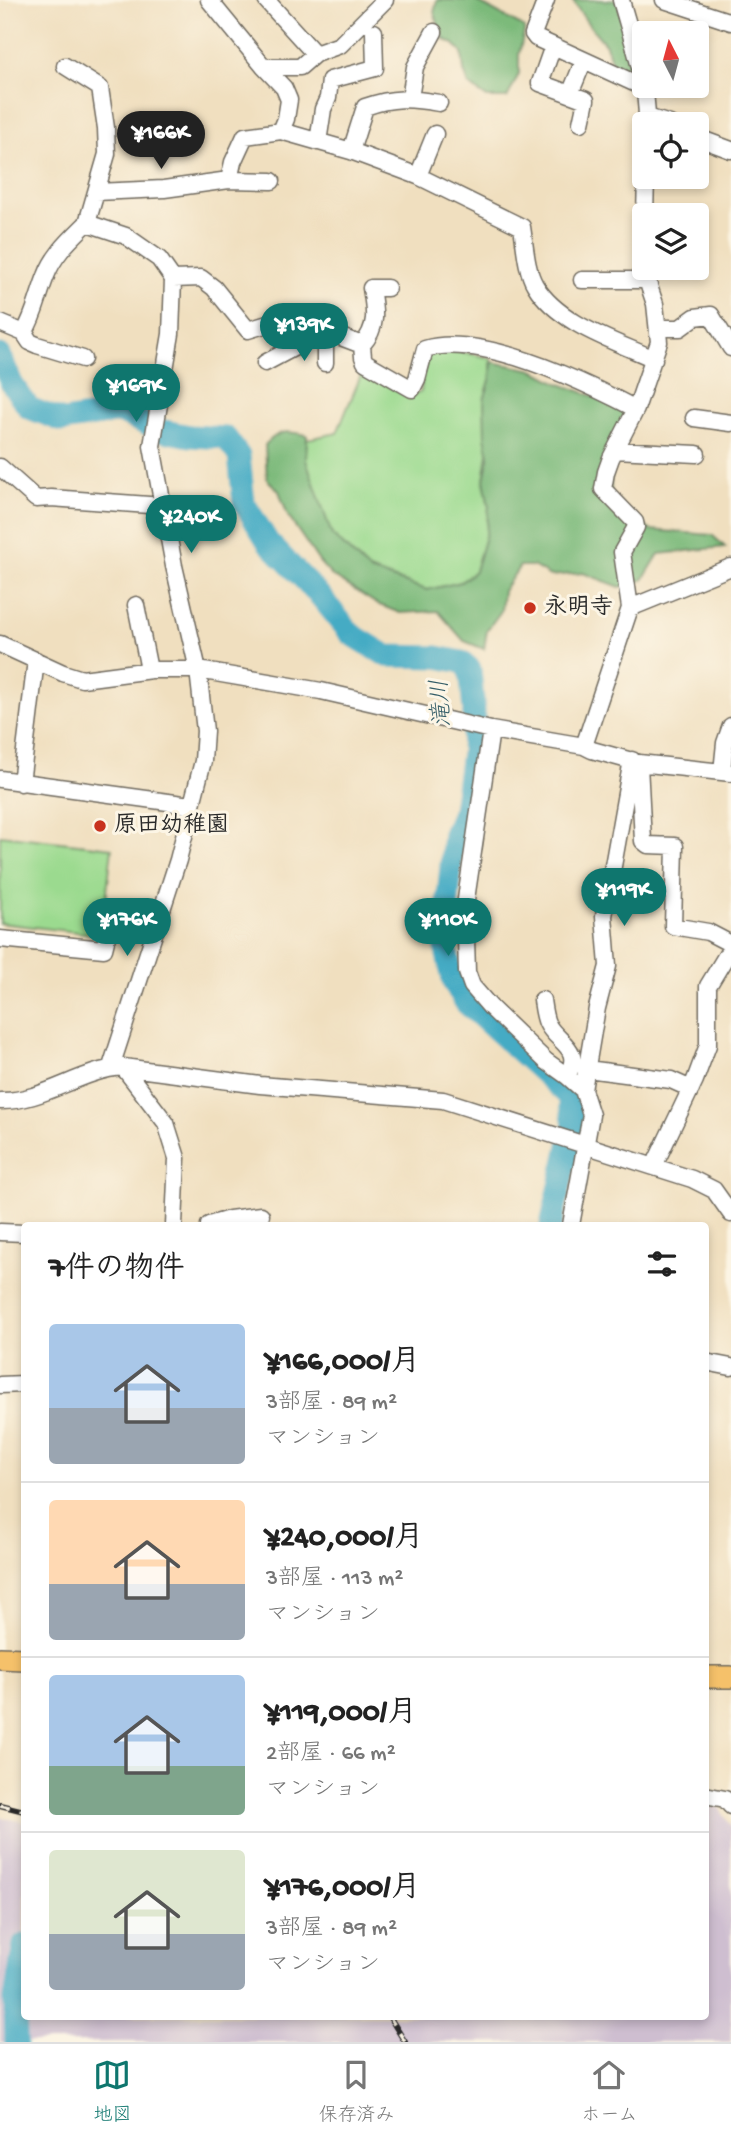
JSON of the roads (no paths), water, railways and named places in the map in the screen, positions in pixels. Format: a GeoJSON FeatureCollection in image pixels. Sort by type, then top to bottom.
{"type":"FeatureCollection","features":[{"type":"Feature","properties":{"kind":"main road"},"geometry":{"type":"LineString","coordinates":[[0,1658],[21,1658]]}},
{"type":"Feature","properties":{"kind":"main road"},"geometry":{"type":"LineString","coordinates":[[709,1676],[731,1677]]}},
{"type":"Feature","properties":{"kind":"street"},"geometry":{"type":"LineString","coordinates":[[209,0],[284,88],[289,100],[281,131]]}},
{"type":"Feature","properties":{"kind":"street"},"geometry":{"type":"LineString","coordinates":[[266,0],[315,54]]}},
{"type":"Feature","properties":{"kind":"street"},"geometry":{"type":"LineString","coordinates":[[264,67],[300,67],[315,54],[340,45],[385,0]]}},
{"type":"Feature","properties":{"kind":"street"},"geometry":{"type":"LineString","coordinates":[[621,0],[632,34]]}},
{"type":"Feature","properties":{"kind":"street"},"geometry":{"type":"LineString","coordinates":[[664,0],[731,22]]}},
{"type":"Feature","properties":{"kind":"street"},"geometry":{"type":"LineString","coordinates":[[543,1],[533,34],[536,38],[632,82]]}},
{"type":"Feature","properties":{"kind":"street"},"geometry":{"type":"LineString","coordinates":[[318,142],[330,80],[375,68],[374,32]]}},
{"type":"Feature","properties":{"kind":"street"},"geometry":{"type":"LineString","coordinates":[[410,98],[415,67],[434,32]]}},
{"type":"Feature","properties":{"kind":"street"},"geometry":{"type":"LineString","coordinates":[[553,46],[540,83],[586,100],[581,123]]}},
{"type":"Feature","properties":{"kind":"street"},"geometry":{"type":"LineString","coordinates":[[570,94],[584,60]]}},
{"type":"Feature","properties":{"kind":"street"},"geometry":{"type":"LineString","coordinates":[[23,333],[33,318],[47,274],[60,250],[87,223],[107,154],[100,88],[65,66]]}},
{"type":"Feature","properties":{"kind":"street"},"geometry":{"type":"LineString","coordinates":[[351,151],[365,107],[384,100],[410,98],[439,103]]}},
{"type":"Feature","properties":{"kind":"street"},"geometry":{"type":"LineString","coordinates":[[229,180],[233,162],[245,136],[281,131],[351,151],[418,176],[522,227],[534,284],[553,309],[654,359]]}},
{"type":"Feature","properties":{"kind":"street"},"geometry":{"type":"LineString","coordinates":[[418,176],[435,134]]}},
{"type":"Feature","properties":{"kind":"street"},"geometry":{"type":"LineString","coordinates":[[709,142],[731,150]]}},
{"type":"Feature","properties":{"kind":"street"},"geometry":{"type":"LineString","coordinates":[[96,192],[164,189],[229,180],[272,181]]}},
{"type":"Feature","properties":{"kind":"street"},"geometry":{"type":"LineString","coordinates":[[87,223],[126,236],[159,258],[173,279],[171,334],[152,446],[174,566],[198,670],[205,731],[202,761],[178,860],[117,1067]]}},
{"type":"Feature","properties":{"kind":"street"},"geometry":{"type":"LineString","coordinates":[[582,280],[632,275]]}},
{"type":"Feature","properties":{"kind":"street"},"geometry":{"type":"LineString","coordinates":[[173,279],[201,278],[214,288],[248,330],[298,315],[325,331],[362,345]]}},
{"type":"Feature","properties":{"kind":"street"},"geometry":{"type":"LineString","coordinates":[[584,746],[630,608],[622,552],[636,527],[635,522],[603,489],[606,472],[636,409],[659,342],[655,304],[648,280]]}},
{"type":"Feature","properties":{"kind":"street"},"geometry":{"type":"LineString","coordinates":[[387,288],[371,288],[375,310],[372,333],[362,345],[363,357],[365,362],[412,389],[425,349],[458,346],[501,352],[586,383],[636,409]]}},
{"type":"Feature","properties":{"kind":"street"},"geometry":{"type":"LineString","coordinates":[[659,328],[680,328],[695,317],[710,314],[731,348]]}},
{"type":"Feature","properties":{"kind":"street"},"geometry":{"type":"LineString","coordinates":[[0,323],[23,333],[30,342],[83,359]]}},
{"type":"Feature","properties":{"kind":"street"},"geometry":{"type":"LineString","coordinates":[[265,363],[325,331]]}},
{"type":"Feature","properties":{"kind":"street"},"geometry":{"type":"LineString","coordinates":[[325,331],[325,363]]}},
{"type":"Feature","properties":{"kind":"street"},"geometry":{"type":"LineString","coordinates":[[694,418],[731,423]]}},
{"type":"Feature","properties":{"kind":"street"},"geometry":{"type":"LineString","coordinates":[[615,450],[697,454]]}},
{"type":"Feature","properties":{"kind":"street"},"geometry":{"type":"LineString","coordinates":[[0,467],[36,499],[163,506]]}},
{"type":"Feature","properties":{"kind":"street"},"geometry":{"type":"LineString","coordinates":[[630,608],[731,567]]}},
{"type":"Feature","properties":{"kind":"street"},"geometry":{"type":"LineString","coordinates":[[136,606],[149,670]]}},
{"type":"Feature","properties":{"kind":"street"},"geometry":{"type":"LineString","coordinates":[[0,644],[82,679],[149,670],[198,670],[321,691],[491,730],[584,746],[635,761],[726,772],[725,743],[731,726]]}},
{"type":"Feature","properties":{"kind":"street"},"geometry":{"type":"LineString","coordinates":[[21,783],[36,660]]}},
{"type":"Feature","properties":{"kind":"street"},"geometry":{"type":"LineString","coordinates":[[491,730],[465,906],[467,972],[472,986],[491,1008],[546,1061],[583,1090]]}},
{"type":"Feature","properties":{"kind":"street"},"geometry":{"type":"LineString","coordinates":[[635,761],[643,841],[648,845],[675,846],[673,926],[708,932],[730,952],[708,986],[708,1045],[691,1089],[654,1166]]}},
{"type":"Feature","properties":{"kind":"street"},"geometry":{"type":"LineString","coordinates":[[572,1222],[591,1115],[583,1090],[597,1008],[608,966],[604,916],[635,761]]}},
{"type":"Feature","properties":{"kind":"street"},"geometry":{"type":"LineString","coordinates":[[0,779],[190,805]]}},
{"type":"Feature","properties":{"kind":"street"},"geometry":{"type":"LineString","coordinates":[[0,939],[104,949],[111,921],[155,932]]}},
{"type":"Feature","properties":{"kind":"street"},"geometry":{"type":"LineString","coordinates":[[542,1000],[547,1023],[570,1048],[571,1068],[567,1076]]}},
{"type":"Feature","properties":{"kind":"street"},"geometry":{"type":"LineString","coordinates":[[117,1067],[166,1123],[177,1158],[174,1222]]}},
{"type":"Feature","properties":{"kind":"street"},"geometry":{"type":"LineString","coordinates":[[0,1101],[26,1098],[117,1067],[260,1085],[443,1100],[692,1179],[714,1190],[731,1214]]}},
{"type":"Feature","properties":{"kind":"street"},"geometry":{"type":"LineString","coordinates":[[586,1069],[671,1080],[691,1089]]}},
{"type":"Feature","properties":{"kind":"street"},"geometry":{"type":"LineString","coordinates":[[220,1222],[261,1214]]}},
{"type":"Feature","properties":{"kind":"street"},"geometry":{"type":"LineString","coordinates":[[0,1232],[21,1233]]}},
{"type":"Feature","properties":{"kind":"street"},"geometry":{"type":"LineString","coordinates":[[709,1363],[731,1367]]}},
{"type":"Feature","properties":{"kind":"street"},"geometry":{"type":"LineString","coordinates":[[0,1385],[21,1384]]}},
{"type":"Feature","properties":{"kind":"street"},"geometry":{"type":"LineString","coordinates":[[709,1796],[724,1799],[731,1806]]}},
{"type":"Feature","properties":{"kind":"waterway","name":"滝川"},"geometry":{"type":"LineString","coordinates":[[0,355],[12,384],[29,408],[63,421],[120,412],[159,430],[190,436],[226,438],[239,456],[244,503],[268,542],[320,596],[351,634],[387,656],[437,657],[462,662],[470,669],[474,711],[472,753],[464,810],[454,834],[444,941],[454,983],[466,1003],[569,1096],[574,1124],[552,1222]]}},
{"type":"Feature","properties":{"kind":"waterway","name":"滝川"},"geometry":{"type":"LineString","coordinates":[[16,2042],[15,1999],[21,1963]]}},
{"type":"Feature","properties":{"kind":"railway"},"geometry":{"type":"LineString","coordinates":[[0,1805],[21,1810]]}},
{"type":"Feature","properties":{"kind":"railway"},"geometry":{"type":"LineString","coordinates":[[391,2020],[405,2042]]}},
{"type":"Feature","properties":{"kind":"place","name":"永明寺"},"geometry":{"type":"Point","coordinates":[530,608]}},
{"type":"Feature","properties":{"kind":"place","name":"原田幼稚園"},"geometry":{"type":"Point","coordinates":[100,826]}}]}
